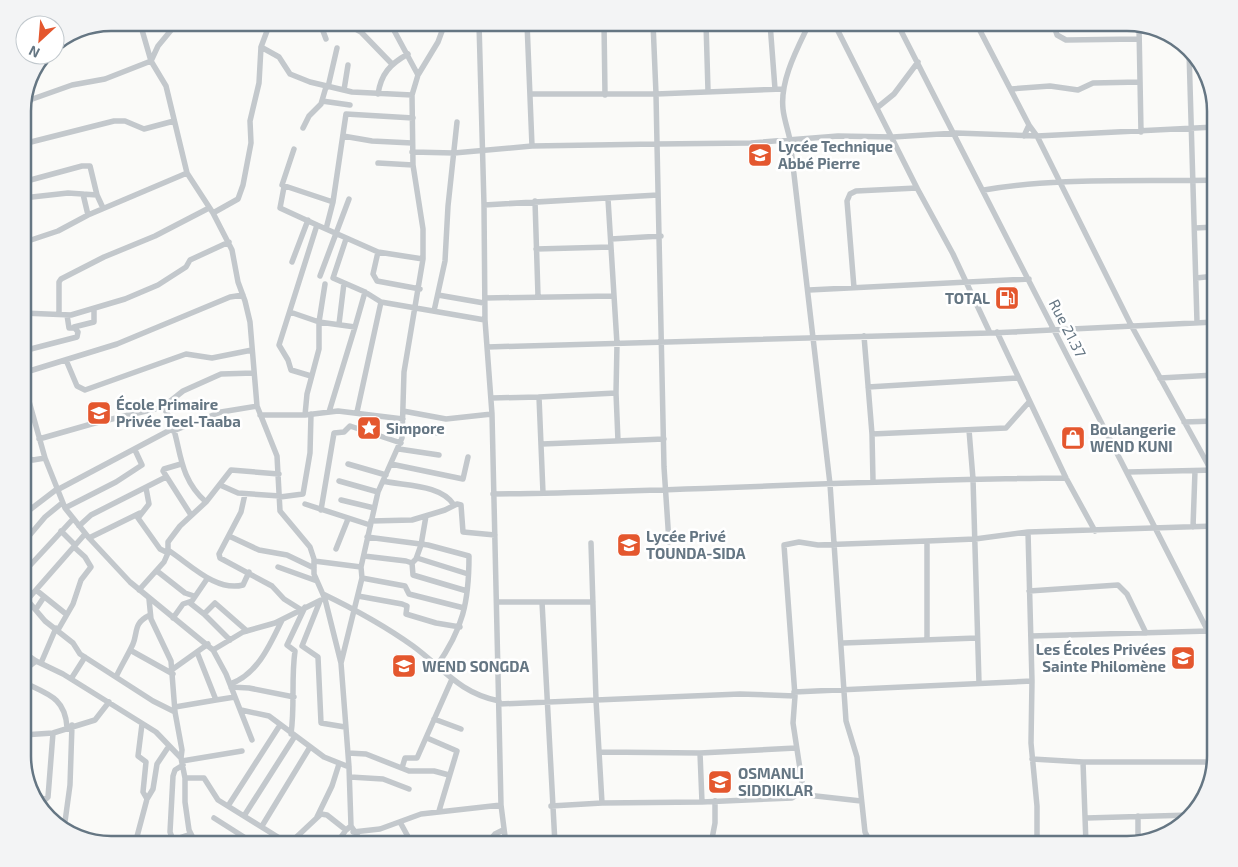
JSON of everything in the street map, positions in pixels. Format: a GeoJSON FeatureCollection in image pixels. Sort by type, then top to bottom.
{"type":"FeatureCollection","features":[{"type":"Feature","properties":{"kind":"street"},"geometry":{"type":"LineString","coordinates":[[143,31],[151,61],[166,86],[187,173],[230,242],[238,282],[247,307],[257,406],[275,446],[280,474],[281,513],[304,537],[310,547],[316,581],[323,598],[341,663],[350,768],[350,829],[343,836]]}},
{"type":"Feature","properties":{"kind":"street"},"geometry":{"type":"LineString","coordinates":[[32,99],[72,85],[105,79],[151,61],[158,46],[170,31]]}},
{"type":"Feature","properties":{"kind":"street"},"geometry":{"type":"LineString","coordinates":[[60,314],[59,282],[61,279],[104,257],[238,198],[251,143],[250,122],[259,83],[261,47],[267,31]]}},
{"type":"Feature","properties":{"kind":"street"},"geometry":{"type":"LineString","coordinates":[[323,31],[326,39]]}},
{"type":"Feature","properties":{"kind":"street"},"geometry":{"type":"LineString","coordinates":[[359,31],[392,64]]}},
{"type":"Feature","properties":{"kind":"street"},"geometry":{"type":"LineString","coordinates":[[395,31],[418,75]]}},
{"type":"Feature","properties":{"kind":"street"},"geometry":{"type":"LineString","coordinates":[[341,663],[362,578],[361,567],[378,492],[400,446],[403,430],[404,372],[420,289],[423,259],[423,230],[412,152],[412,95],[418,75],[438,42],[442,31]]}},
{"type":"Feature","properties":{"kind":"street"},"geometry":{"type":"LineString","coordinates":[[479,31],[485,320],[492,414],[501,805],[504,836]]}},
{"type":"Feature","properties":{"kind":"street"},"geometry":{"type":"LineString","coordinates":[[528,31],[532,146]]}},
{"type":"Feature","properties":{"kind":"street"},"geometry":{"type":"LineString","coordinates":[[604,31],[605,95]]}},
{"type":"Feature","properties":{"kind":"street"},"geometry":{"type":"LineString","coordinates":[[653,31],[661,236],[665,491],[669,542]]}},
{"type":"Feature","properties":{"kind":"street"},"geometry":{"type":"LineString","coordinates":[[706,31],[708,91]]}},
{"type":"Feature","properties":{"kind":"street"},"geometry":{"type":"LineString","coordinates":[[771,31],[775,89]]}},
{"type":"Feature","properties":{"kind":"street"},"geometry":{"type":"LineString","coordinates":[[807,31],[797,51],[783,89],[783,108],[790,140],[809,290],[830,484],[833,544],[842,643],[842,690],[846,721],[857,757],[861,801],[867,836]]}},
{"type":"Feature","properties":{"kind":"street"},"geometry":{"type":"LineString","coordinates":[[839,31],[917,188],[994,332],[1066,478],[1095,531]]}},
{"type":"Feature","properties":{"kind":"street","name":"Rue 21.37"},"geometry":{"type":"LineString","coordinates":[[902,31],[956,133],[1207,629]]}},
{"type":"Feature","properties":{"kind":"street"},"geometry":{"type":"LineString","coordinates":[[981,31],[1029,124],[1038,136],[1131,326],[1207,460]]}},
{"type":"Feature","properties":{"kind":"street"},"geometry":{"type":"LineString","coordinates":[[1056,31],[1057,35],[1066,40],[1139,39]]}},
{"type":"Feature","properties":{"kind":"street"},"geometry":{"type":"LineString","coordinates":[[1139,33],[1141,132]]}},
{"type":"Feature","properties":{"kind":"street"},"geometry":{"type":"LineString","coordinates":[[261,47],[278,56],[290,74],[327,87],[378,94],[412,95]]}},
{"type":"Feature","properties":{"kind":"street"},"geometry":{"type":"LineString","coordinates":[[303,128],[322,100],[337,48]]}},
{"type":"Feature","properties":{"kind":"street"},"geometry":{"type":"LineString","coordinates":[[378,94],[382,76],[392,64],[408,54]]}},
{"type":"Feature","properties":{"kind":"street"},"geometry":{"type":"LineString","coordinates":[[878,107],[894,94],[918,62]]}},
{"type":"Feature","properties":{"kind":"street"},"geometry":{"type":"LineString","coordinates":[[1189,62],[1197,322]]}},
{"type":"Feature","properties":{"kind":"street"},"geometry":{"type":"LineString","coordinates":[[344,90],[348,65]]}},
{"type":"Feature","properties":{"kind":"street"},"geometry":{"type":"LineString","coordinates":[[1011,89],[1050,86],[1078,90],[1093,83],[1140,82]]}},
{"type":"Feature","properties":{"kind":"street"},"geometry":{"type":"LineString","coordinates":[[531,94],[656,94],[783,89]]}},
{"type":"Feature","properties":{"kind":"street"},"geometry":{"type":"LineString","coordinates":[[322,100],[350,105]]}},
{"type":"Feature","properties":{"kind":"street"},"geometry":{"type":"LineString","coordinates":[[326,229],[333,202],[346,114],[413,118]]}},
{"type":"Feature","properties":{"kind":"street"},"geometry":{"type":"LineString","coordinates":[[31,142],[114,120],[125,121],[144,129],[174,121]]}},
{"type":"Feature","properties":{"kind":"street"},"geometry":{"type":"LineString","coordinates":[[434,311],[446,261],[448,206],[457,122]]}},
{"type":"Feature","properties":{"kind":"street"},"geometry":{"type":"LineString","coordinates":[[1024,136],[1029,124]]}},
{"type":"Feature","properties":{"kind":"street"},"geometry":{"type":"LineString","coordinates":[[412,152],[454,153],[532,146],[751,143],[838,136],[893,137],[956,133],[1038,136],[1207,128]]}},
{"type":"Feature","properties":{"kind":"street"},"geometry":{"type":"LineString","coordinates":[[343,136],[372,141],[412,143]]}},
{"type":"Feature","properties":{"kind":"street"},"geometry":{"type":"LineString","coordinates":[[294,149],[283,182],[284,187],[280,208],[378,252],[423,259]]}},
{"type":"Feature","properties":{"kind":"street"},"geometry":{"type":"LineString","coordinates":[[378,163],[413,165]]}},
{"type":"Feature","properties":{"kind":"street"},"geometry":{"type":"LineString","coordinates":[[31,180],[82,166],[90,166],[97,195],[103,208]]}},
{"type":"Feature","properties":{"kind":"street"},"geometry":{"type":"LineString","coordinates":[[31,240],[58,231],[103,208],[187,173]]}},
{"type":"Feature","properties":{"kind":"street"},"geometry":{"type":"LineString","coordinates":[[984,190],[1007,186],[1207,180]]}},
{"type":"Feature","properties":{"kind":"street"},"geometry":{"type":"LineString","coordinates":[[284,187],[333,202]]}},
{"type":"Feature","properties":{"kind":"street"},"geometry":{"type":"LineString","coordinates":[[854,288],[847,201],[850,194],[856,191],[917,188]]}},
{"type":"Feature","properties":{"kind":"street"},"geometry":{"type":"LineString","coordinates":[[31,197],[83,194],[97,195]]}},
{"type":"Feature","properties":{"kind":"street"},"geometry":{"type":"LineString","coordinates":[[83,194],[88,215]]}},
{"type":"Feature","properties":{"kind":"street"},"geometry":{"type":"LineString","coordinates":[[484,205],[658,195]]}},
{"type":"Feature","properties":{"kind":"street"},"geometry":{"type":"LineString","coordinates":[[320,276],[349,199]]}},
{"type":"Feature","properties":{"kind":"street"},"geometry":{"type":"LineString","coordinates":[[608,199],[616,344],[618,441]]}},
{"type":"Feature","properties":{"kind":"street"},"geometry":{"type":"LineString","coordinates":[[535,201],[538,296]]}},
{"type":"Feature","properties":{"kind":"street"},"geometry":{"type":"LineString","coordinates":[[292,262],[308,220]]}},
{"type":"Feature","properties":{"kind":"street"},"geometry":{"type":"LineString","coordinates":[[311,376],[293,371],[279,348],[317,225]]}},
{"type":"Feature","properties":{"kind":"street"},"geometry":{"type":"LineString","coordinates":[[1195,228],[1207,227]]}},
{"type":"Feature","properties":{"kind":"street"},"geometry":{"type":"LineString","coordinates":[[611,239],[661,236]]}},
{"type":"Feature","properties":{"kind":"street"},"geometry":{"type":"LineString","coordinates":[[346,239],[332,276],[344,283],[365,292],[381,302],[485,320]]}},
{"type":"Feature","properties":{"kind":"street"},"geometry":{"type":"LineString","coordinates":[[31,313],[67,315],[94,309],[152,287],[186,267],[190,260],[230,242]]}},
{"type":"Feature","properties":{"kind":"street"},"geometry":{"type":"LineString","coordinates":[[536,249],[611,247]]}},
{"type":"Feature","properties":{"kind":"street"},"geometry":{"type":"LineString","coordinates":[[378,252],[372,274],[377,281],[420,289]]}},
{"type":"Feature","properties":{"kind":"street"},"geometry":{"type":"LineString","coordinates":[[1196,278],[1207,277]]}},
{"type":"Feature","properties":{"kind":"street"},"geometry":{"type":"LineString","coordinates":[[809,290],[1029,279]]}},
{"type":"Feature","properties":{"kind":"street"},"geometry":{"type":"LineString","coordinates":[[339,324],[344,283]]}},
{"type":"Feature","properties":{"kind":"street"},"geometry":{"type":"LineString","coordinates":[[220,485],[231,491],[245,494],[280,497],[302,494],[310,453],[308,414],[311,376],[319,349],[319,322],[325,284]]}},
{"type":"Feature","properties":{"kind":"street"},"geometry":{"type":"LineString","coordinates":[[329,412],[365,292]]}},
{"type":"Feature","properties":{"kind":"street"},"geometry":{"type":"LineString","coordinates":[[31,371],[117,344],[230,297],[243,294]]}},
{"type":"Feature","properties":{"kind":"street"},"geometry":{"type":"LineString","coordinates":[[438,295],[485,301],[538,296],[613,296]]}},
{"type":"Feature","properties":{"kind":"street"},"geometry":{"type":"LineString","coordinates":[[356,412],[381,302]]}},
{"type":"Feature","properties":{"kind":"street"},"geometry":{"type":"LineString","coordinates":[[74,328],[75,325],[94,322],[94,309]]}},
{"type":"Feature","properties":{"kind":"street"},"geometry":{"type":"LineString","coordinates":[[290,312],[319,322],[355,327]]}},
{"type":"Feature","properties":{"kind":"street"},"geometry":{"type":"LineString","coordinates":[[31,350],[77,337],[78,332],[74,328],[69,328],[67,315]]}},
{"type":"Feature","properties":{"kind":"street"},"geometry":{"type":"LineString","coordinates":[[488,347],[994,332],[1207,322]]}},
{"type":"Feature","properties":{"kind":"street"},"geometry":{"type":"LineString","coordinates":[[864,336],[872,434],[873,481]]}},
{"type":"Feature","properties":{"kind":"street"},"geometry":{"type":"LineString","coordinates":[[66,360],[77,386],[85,390],[110,383],[182,355],[217,358],[252,350]]}},
{"type":"Feature","properties":{"kind":"street"},"geometry":{"type":"LineString","coordinates":[[39,439],[163,407],[179,394],[221,374],[254,373]]}},
{"type":"Feature","properties":{"kind":"street"},"geometry":{"type":"LineString","coordinates":[[1160,378],[1207,375]]}},
{"type":"Feature","properties":{"kind":"street"},"geometry":{"type":"LineString","coordinates":[[868,387],[1016,378]]}},
{"type":"Feature","properties":{"kind":"street"},"geometry":{"type":"LineString","coordinates":[[491,398],[616,393]]}},
{"type":"Feature","properties":{"kind":"street"},"geometry":{"type":"LineString","coordinates":[[538,397],[542,444],[542,493]]}},
{"type":"Feature","properties":{"kind":"street"},"geometry":{"type":"LineString","coordinates":[[872,434],[1006,428],[1029,402]]}},
{"type":"Feature","properties":{"kind":"street"},"geometry":{"type":"LineString","coordinates":[[31,509],[57,490],[172,430],[221,412],[257,406]]}},
{"type":"Feature","properties":{"kind":"street"},"geometry":{"type":"LineString","coordinates":[[163,407],[172,430],[181,464],[192,486],[206,502]]}},
{"type":"Feature","properties":{"kind":"street"},"geometry":{"type":"LineString","coordinates":[[31,410],[44,458],[64,505],[73,519],[139,590],[208,644],[213,650],[241,710],[252,740]]}},
{"type":"Feature","properties":{"kind":"street"},"geometry":{"type":"LineString","coordinates":[[403,411],[446,419],[492,414]]}},
{"type":"Feature","properties":{"kind":"street"},"geometry":{"type":"LineString","coordinates":[[260,415],[356,412],[403,419]]}},
{"type":"Feature","properties":{"kind":"street"},"geometry":{"type":"LineString","coordinates":[[1184,422],[1207,421]]}},
{"type":"Feature","properties":{"kind":"street"},"geometry":{"type":"LineString","coordinates":[[321,510],[334,433],[344,432],[350,426],[400,446],[439,455]]}},
{"type":"Feature","properties":{"kind":"street"},"geometry":{"type":"LineString","coordinates":[[403,430],[438,433]]}},
{"type":"Feature","properties":{"kind":"street"},"geometry":{"type":"LineString","coordinates":[[969,430],[973,478],[979,683]]}},
{"type":"Feature","properties":{"kind":"street"},"geometry":{"type":"LineString","coordinates":[[542,444],[664,440]]}},
{"type":"Feature","properties":{"kind":"street"},"geometry":{"type":"LineString","coordinates":[[31,533],[45,516],[64,505],[116,482],[142,465],[135,450]]}},
{"type":"Feature","properties":{"kind":"street"},"geometry":{"type":"LineString","coordinates":[[391,464],[464,479],[468,457]]}},
{"type":"Feature","properties":{"kind":"street"},"geometry":{"type":"LineString","coordinates":[[31,460],[44,458]]}},
{"type":"Feature","properties":{"kind":"street"},"geometry":{"type":"LineString","coordinates":[[181,464],[164,469],[166,477],[191,515]]}},
{"type":"Feature","properties":{"kind":"street"},"geometry":{"type":"LineString","coordinates":[[348,464],[386,475]]}},
{"type":"Feature","properties":{"kind":"street"},"geometry":{"type":"LineString","coordinates":[[139,590],[157,571],[168,552],[168,542],[180,526],[206,502],[231,470],[280,474]]}},
{"type":"Feature","properties":{"kind":"street"},"geometry":{"type":"LineString","coordinates":[[1128,472],[1207,470]]}},
{"type":"Feature","properties":{"kind":"street"},"geometry":{"type":"LineString","coordinates":[[1193,527],[1196,471]]}},
{"type":"Feature","properties":{"kind":"street"},"geometry":{"type":"LineString","coordinates":[[79,526],[91,515],[166,477]]}},
{"type":"Feature","properties":{"kind":"street"},"geometry":{"type":"LineString","coordinates":[[493,494],[665,491],[973,478],[1066,478]]}},
{"type":"Feature","properties":{"kind":"street"},"geometry":{"type":"LineString","coordinates":[[339,481],[378,492]]}},
{"type":"Feature","properties":{"kind":"street"},"geometry":{"type":"LineString","coordinates":[[383,481],[432,490],[446,495],[454,505]]}},
{"type":"Feature","properties":{"kind":"street"},"geometry":{"type":"LineString","coordinates":[[31,593],[36,590],[74,546],[87,536],[140,513],[149,504],[146,488]]}},
{"type":"Feature","properties":{"kind":"street"},"geometry":{"type":"LineString","coordinates":[[245,494],[241,512],[219,554],[220,558],[272,586],[303,608]]}},
{"type":"Feature","properties":{"kind":"street"},"geometry":{"type":"LineString","coordinates":[[341,500],[374,508]]}},
{"type":"Feature","properties":{"kind":"street"},"geometry":{"type":"LineString","coordinates":[[306,504],[370,523],[399,522],[426,516],[454,505],[460,505],[464,533],[495,535]]}},
{"type":"Feature","properties":{"kind":"street"},"geometry":{"type":"LineString","coordinates":[[140,513],[138,518],[146,532],[160,549],[168,552],[207,579],[234,588],[243,585],[248,572]]}},
{"type":"Feature","properties":{"kind":"street"},"geometry":{"type":"LineString","coordinates":[[426,516],[421,545],[414,561],[413,575],[467,591]]}},
{"type":"Feature","properties":{"kind":"street"},"geometry":{"type":"LineString","coordinates":[[336,549],[348,518]]}},
{"type":"Feature","properties":{"kind":"street"},"geometry":{"type":"LineString","coordinates":[[31,563],[73,519]]}},
{"type":"Feature","properties":{"kind":"street"},"geometry":{"type":"LineString","coordinates":[[551,806],[792,798],[798,794],[802,782],[793,716],[794,694],[784,545],[799,542],[833,544],[975,539],[1028,532],[1157,530],[1207,526]]}},
{"type":"Feature","properties":{"kind":"street"},"geometry":{"type":"LineString","coordinates":[[31,666],[38,662],[73,604],[81,580],[91,567],[85,557],[61,531]]}},
{"type":"Feature","properties":{"kind":"street"},"geometry":{"type":"LineString","coordinates":[[1028,532],[1032,759],[1037,806],[1037,836]]}},
{"type":"Feature","properties":{"kind":"street"},"geometry":{"type":"LineString","coordinates":[[229,536],[259,550],[287,555],[314,564],[361,567]]}},
{"type":"Feature","properties":{"kind":"street"},"geometry":{"type":"LineString","coordinates":[[367,537],[421,545],[468,555],[467,591],[460,627],[455,639],[436,667]]}},
{"type":"Feature","properties":{"kind":"street"},"geometry":{"type":"LineString","coordinates":[[927,541],[927,638]]}},
{"type":"Feature","properties":{"kind":"street"},"geometry":{"type":"LineString","coordinates":[[591,543],[596,700],[602,803]]}},
{"type":"Feature","properties":{"kind":"street"},"geometry":{"type":"LineString","coordinates":[[364,556],[414,561],[468,574]]}},
{"type":"Feature","properties":{"kind":"street"},"geometry":{"type":"LineString","coordinates":[[278,568],[316,581]]}},
{"type":"Feature","properties":{"kind":"street"},"geometry":{"type":"LineString","coordinates":[[157,571],[185,593],[194,596]]}},
{"type":"Feature","properties":{"kind":"street"},"geometry":{"type":"LineString","coordinates":[[362,578],[405,586],[409,594],[464,608]]}},
{"type":"Feature","properties":{"kind":"street"},"geometry":{"type":"LineString","coordinates":[[190,603],[207,579]]}},
{"type":"Feature","properties":{"kind":"street"},"geometry":{"type":"LineString","coordinates":[[1029,592],[1118,585],[1127,594],[1146,633]]}},
{"type":"Feature","properties":{"kind":"street"},"geometry":{"type":"LineString","coordinates":[[36,590],[66,614]]}},
{"type":"Feature","properties":{"kind":"street"},"geometry":{"type":"LineString","coordinates":[[358,596],[402,604],[407,606],[406,614],[436,623],[460,627]]}},
{"type":"Feature","properties":{"kind":"street"},"geometry":{"type":"LineString","coordinates":[[36,609],[44,597]]}},
{"type":"Feature","properties":{"kind":"street"},"geometry":{"type":"LineString","coordinates":[[323,598],[302,646],[318,657],[321,722],[345,727]]}},
{"type":"Feature","properties":{"kind":"street"},"geometry":{"type":"LineString","coordinates":[[213,650],[247,631],[282,620],[323,598],[354,609],[412,646],[452,679],[479,696],[499,702],[794,694],[1032,681]]}},
{"type":"Feature","properties":{"kind":"street"},"geometry":{"type":"LineString","coordinates":[[149,599],[150,615],[168,651],[173,672],[175,709],[181,737],[185,778],[185,802],[192,836]]}},
{"type":"Feature","properties":{"kind":"street"},"geometry":{"type":"LineString","coordinates":[[497,602],[593,602]]}},
{"type":"Feature","properties":{"kind":"street"},"geometry":{"type":"LineString","coordinates":[[542,602],[551,806],[554,836]]}},
{"type":"Feature","properties":{"kind":"street"},"geometry":{"type":"LineString","coordinates":[[173,618],[183,604],[190,603],[230,640]]}},
{"type":"Feature","properties":{"kind":"street"},"geometry":{"type":"LineString","coordinates":[[204,614],[215,603],[247,631]]}},
{"type":"Feature","properties":{"kind":"street"},"geometry":{"type":"LineString","coordinates":[[31,604],[45,621],[57,629],[85,657],[164,707],[175,709],[235,697]]}},
{"type":"Feature","properties":{"kind":"street"},"geometry":{"type":"LineString","coordinates":[[244,816],[293,735],[294,696],[292,670],[295,651],[287,645],[303,608]]}},
{"type":"Feature","properties":{"kind":"street"},"geometry":{"type":"LineString","coordinates":[[116,677],[130,650],[139,624],[150,615]]}},
{"type":"Feature","properties":{"kind":"street"},"geometry":{"type":"LineString","coordinates":[[230,685],[242,680],[255,667],[282,620]]}},
{"type":"Feature","properties":{"kind":"street"},"geometry":{"type":"LineString","coordinates":[[1030,636],[1207,631]]}},
{"type":"Feature","properties":{"kind":"street"},"geometry":{"type":"LineString","coordinates":[[842,643],[927,638],[977,638]]}},
{"type":"Feature","properties":{"kind":"street"},"geometry":{"type":"LineString","coordinates":[[173,672],[208,644]]}},
{"type":"Feature","properties":{"kind":"street"},"geometry":{"type":"LineString","coordinates":[[130,650],[173,672]]}},
{"type":"Feature","properties":{"kind":"street"},"geometry":{"type":"LineString","coordinates":[[197,652],[216,700]]}},
{"type":"Feature","properties":{"kind":"street"},"geometry":{"type":"LineString","coordinates":[[31,657],[71,679],[161,736],[182,761]]}},
{"type":"Feature","properties":{"kind":"street"},"geometry":{"type":"LineString","coordinates":[[71,679],[85,657]]}},
{"type":"Feature","properties":{"kind":"street"},"geometry":{"type":"LineString","coordinates":[[402,768],[405,758],[417,758],[452,679]]}},
{"type":"Feature","properties":{"kind":"street"},"geometry":{"type":"LineString","coordinates":[[230,685],[294,696]]}},
{"type":"Feature","properties":{"kind":"street"},"geometry":{"type":"LineString","coordinates":[[31,686],[56,699],[64,709],[70,726],[70,785],[64,820]]}},
{"type":"Feature","properties":{"kind":"street"},"geometry":{"type":"LineString","coordinates":[[31,734],[53,733],[98,718],[109,702]]}},
{"type":"Feature","properties":{"kind":"street"},"geometry":{"type":"LineString","coordinates":[[241,710],[269,716],[310,747],[339,764],[350,768]]}},
{"type":"Feature","properties":{"kind":"street"},"geometry":{"type":"LineString","coordinates":[[434,719],[462,729]]}},
{"type":"Feature","properties":{"kind":"street"},"geometry":{"type":"LineString","coordinates":[[142,724],[138,756],[146,762],[143,792],[147,799]]}},
{"type":"Feature","properties":{"kind":"street"},"geometry":{"type":"LineString","coordinates":[[228,806],[280,725]]}},
{"type":"Feature","properties":{"kind":"street"},"geometry":{"type":"LineString","coordinates":[[44,799],[48,797],[53,733]]}},
{"type":"Feature","properties":{"kind":"street"},"geometry":{"type":"LineString","coordinates":[[427,738],[457,751],[439,811]]}},
{"type":"Feature","properties":{"kind":"street"},"geometry":{"type":"LineString","coordinates":[[137,836],[147,799],[153,789],[157,764],[169,746]]}},
{"type":"Feature","properties":{"kind":"street"},"geometry":{"type":"LineString","coordinates":[[262,826],[310,747]]}},
{"type":"Feature","properties":{"kind":"street"},"geometry":{"type":"LineString","coordinates":[[600,752],[700,753],[796,748]]}},
{"type":"Feature","properties":{"kind":"street"},"geometry":{"type":"LineString","coordinates":[[172,836],[170,832],[174,772],[182,761],[242,751]]}},
{"type":"Feature","properties":{"kind":"street"},"geometry":{"type":"LineString","coordinates":[[348,754],[352,755],[360,752],[414,772],[434,771],[449,775]]}},
{"type":"Feature","properties":{"kind":"street"},"geometry":{"type":"LineString","coordinates":[[700,753],[702,802]]}},
{"type":"Feature","properties":{"kind":"street"},"geometry":{"type":"LineString","coordinates":[[1032,759],[1083,762],[1206,762]]}},
{"type":"Feature","properties":{"kind":"street"},"geometry":{"type":"LineString","coordinates":[[1083,762],[1086,836]]}},
{"type":"Feature","properties":{"kind":"street"},"geometry":{"type":"LineString","coordinates":[[298,836],[317,816],[332,786],[339,764]]}},
{"type":"Feature","properties":{"kind":"street"},"geometry":{"type":"LineString","coordinates":[[350,776],[383,779],[409,789]]}},
{"type":"Feature","properties":{"kind":"street"},"geometry":{"type":"LineString","coordinates":[[185,778],[204,778],[214,797],[278,836]]}},
{"type":"Feature","properties":{"kind":"street"},"geometry":{"type":"LineString","coordinates":[[798,794],[861,801]]}},
{"type":"Feature","properties":{"kind":"street"},"geometry":{"type":"LineString","coordinates":[[713,836],[715,823],[715,801]]}},
{"type":"Feature","properties":{"kind":"street"},"geometry":{"type":"LineString","coordinates":[[350,829],[380,829],[422,814],[501,805]]}},
{"type":"Feature","properties":{"kind":"street"},"geometry":{"type":"LineString","coordinates":[[317,816],[327,815],[350,829],[356,836]]}},
{"type":"Feature","properties":{"kind":"street"},"geometry":{"type":"LineString","coordinates":[[1086,818],[1180,815]]}},
{"type":"Feature","properties":{"kind":"street"},"geometry":{"type":"LineString","coordinates":[[1138,816],[1138,835]]}},
{"type":"Feature","properties":{"kind":"street"},"geometry":{"type":"LineString","coordinates":[[214,818],[243,836]]}},
{"type":"Feature","properties":{"kind":"street"},"geometry":{"type":"LineString","coordinates":[[400,822],[408,836]]}},
{"type":"Feature","properties":{"kind":"street"},"geometry":{"type":"LineString","coordinates":[[493,836],[503,830]]}},
{"type":"Feature","properties":{"kind":"place","name":"Lycée Technique Abbé Pierre"},"geometry":{"type":"Point","coordinates":[760,155]}},
{"type":"Feature","properties":{"kind":"place","name":"TOTAL"},"geometry":{"type":"Point","coordinates":[1007,298]}},
{"type":"Feature","properties":{"kind":"place","name":"École Primaire Privée Teel-Taaba"},"geometry":{"type":"Point","coordinates":[99,413]}},
{"type":"Feature","properties":{"kind":"place","name":"Simpore"},"geometry":{"type":"Point","coordinates":[369,428]}},
{"type":"Feature","properties":{"kind":"place","name":"Boulangerie WEND KUNI"},"geometry":{"type":"Point","coordinates":[1073,438]}},
{"type":"Feature","properties":{"kind":"place","name":"Lycée Privé TOUNDA-SIDA"},"geometry":{"type":"Point","coordinates":[629,545]}},
{"type":"Feature","properties":{"kind":"place","name":"Les Écoles Privées Sainte Philomène"},"geometry":{"type":"Point","coordinates":[1183,658]}},
{"type":"Feature","properties":{"kind":"place","name":"WEND SONGDA"},"geometry":{"type":"Point","coordinates":[404,666]}},
{"type":"Feature","properties":{"kind":"place","name":"OSMANLI SIDDIKLAR"},"geometry":{"type":"Point","coordinates":[720,782]}}]}
